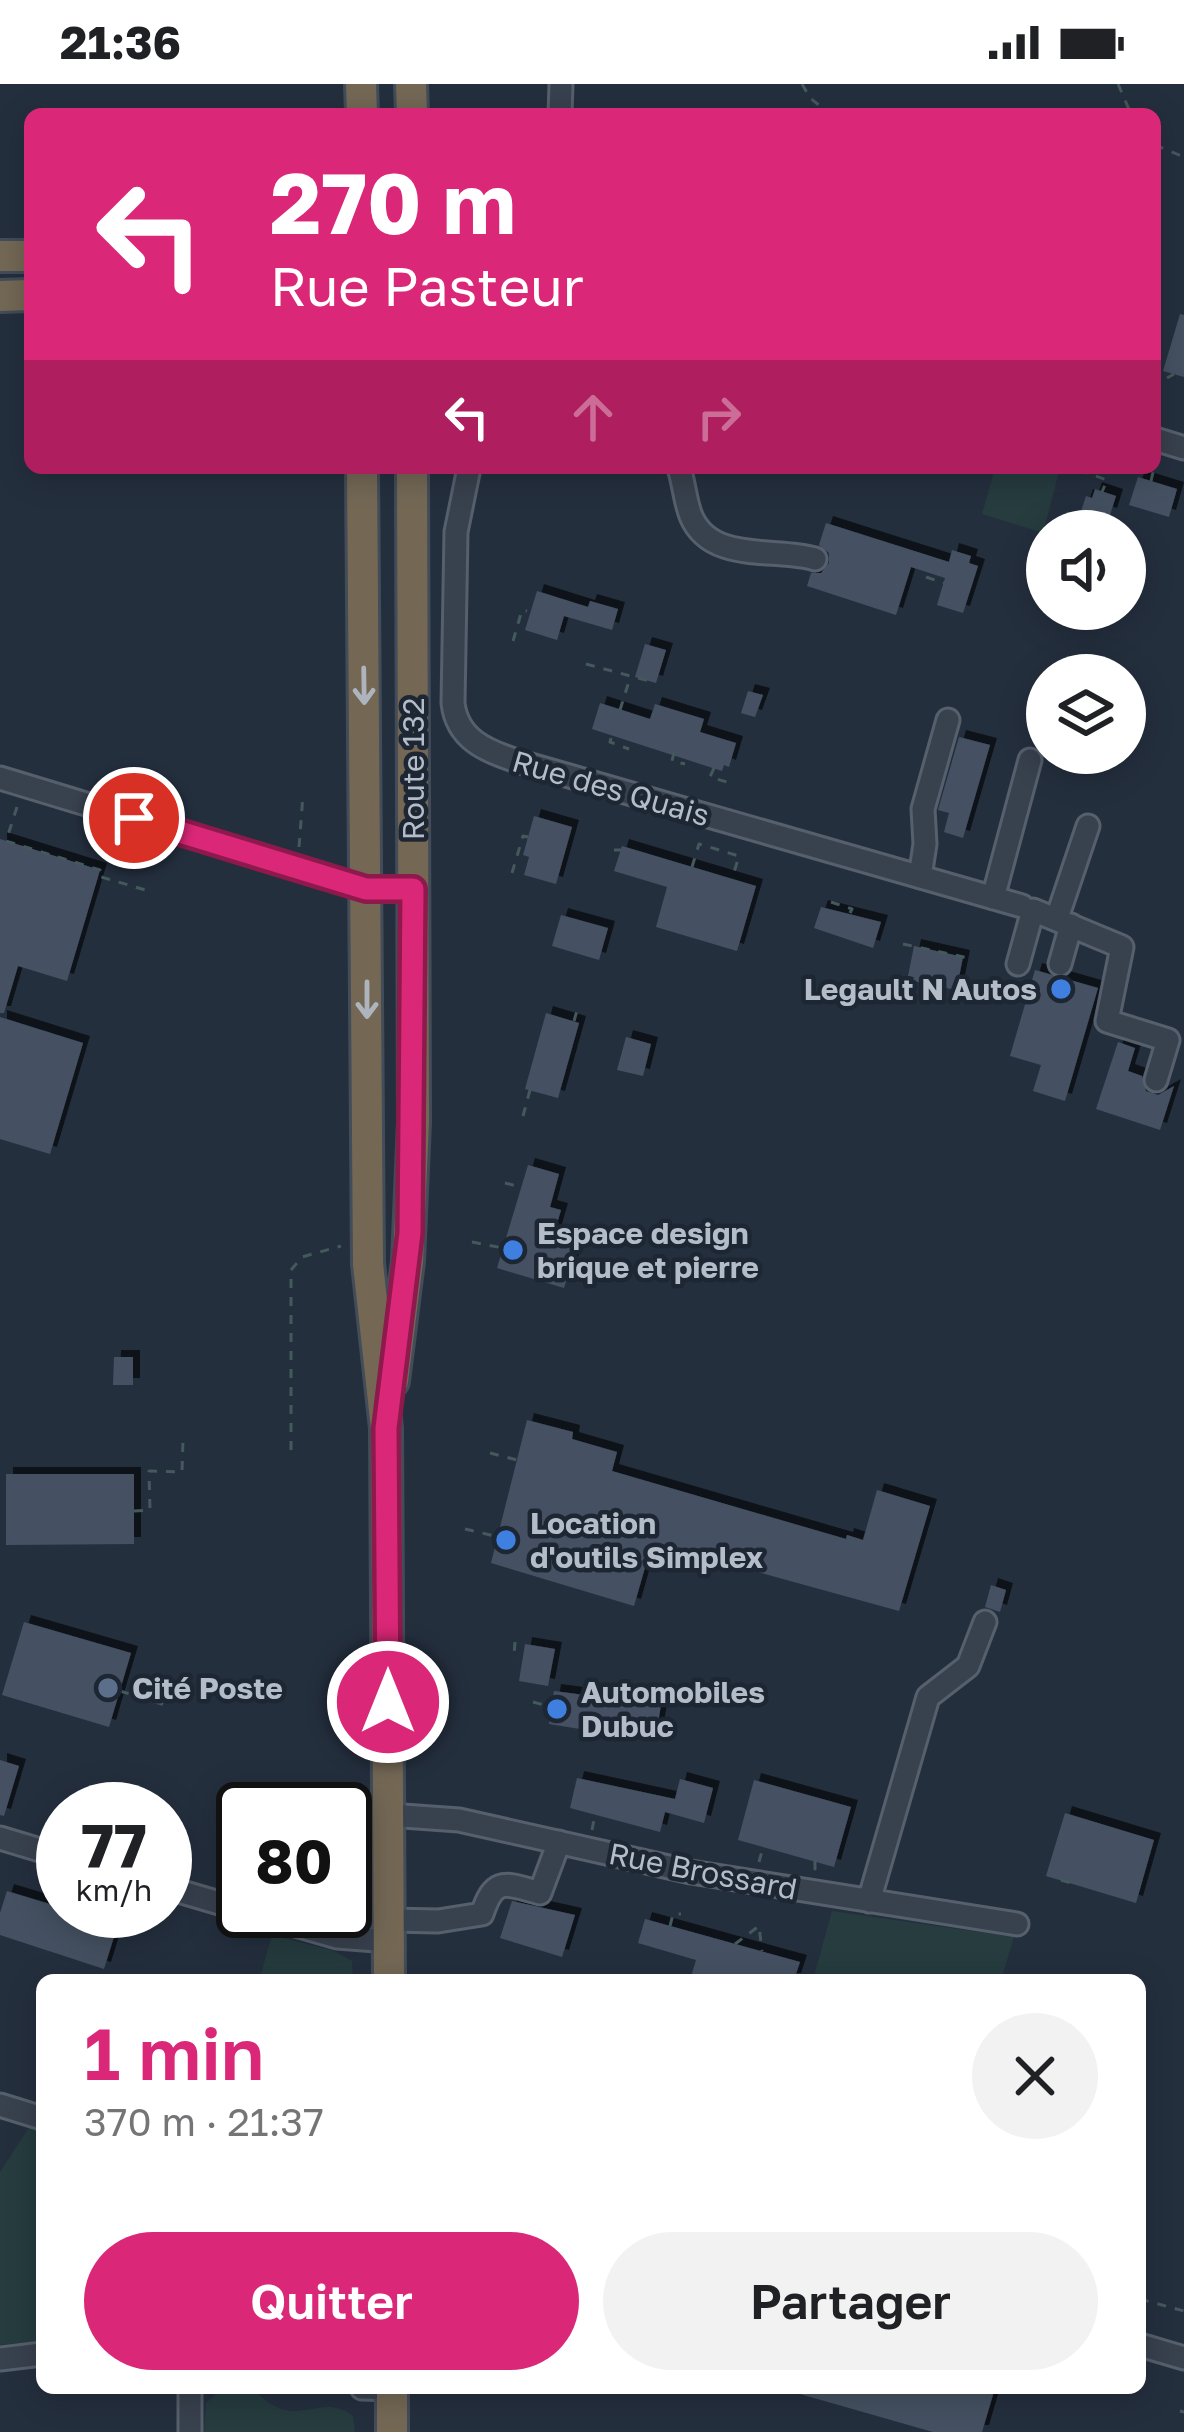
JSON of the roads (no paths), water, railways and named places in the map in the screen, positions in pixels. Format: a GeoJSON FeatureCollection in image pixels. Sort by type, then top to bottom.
{"type":"FeatureCollection","features":[{"type":"Feature","properties":{"kind":"highway","name":"Route 132"},"geometry":{"type":"LineString","coordinates":[[362,474],[368,1264],[386,1428],[389,1974]]}},
{"type":"Feature","properties":{"kind":"highway","name":"Route 132"},"geometry":{"type":"LineString","coordinates":[[386,1428],[407,1274],[412,1185],[412,474]]}},
{"type":"Feature","properties":{"kind":"highway"},"geometry":{"type":"LineString","coordinates":[[368,1185],[412,1185]]}},
{"type":"Feature","properties":{"kind":"highway"},"geometry":{"type":"LineString","coordinates":[[392,2394],[392,2432]]}},
{"type":"Feature","properties":{"kind":"street","name":"Rue des Quais"},"geometry":{"type":"LineString","coordinates":[[468,474],[456,532],[453,703],[467,736],[500,755],[719,837],[920,877],[1022,906]]}},
{"type":"Feature","properties":{"kind":"street"},"geometry":{"type":"LineString","coordinates":[[681,474],[691,515],[714,542],[737,551],[785,551],[815,559]]}},
{"type":"Feature","properties":{"kind":"street"},"geometry":{"type":"LineString","coordinates":[[920,877],[923,808],[948,720]]}},
{"type":"Feature","properties":{"kind":"street"},"geometry":{"type":"LineString","coordinates":[[993,898],[1026,774]]}},
{"type":"Feature","properties":{"kind":"street"},"geometry":{"type":"LineString","coordinates":[[0,778],[366,889],[413,889]]}},
{"type":"Feature","properties":{"kind":"street"},"geometry":{"type":"LineString","coordinates":[[1060,964],[1064,922],[1088,826]]}},
{"type":"Feature","properties":{"kind":"street"},"geometry":{"type":"LineString","coordinates":[[1018,964],[1034,910],[1122,947],[1107,1021],[1168,1040],[1156,1080]]}},
{"type":"Feature","properties":{"kind":"street"},"geometry":{"type":"LineString","coordinates":[[869,1901],[928,1697],[968,1666],[986,1622]]}},
{"type":"Feature","properties":{"kind":"street","name":"Rue Brossard"},"geometry":{"type":"LineString","coordinates":[[389,1815],[459,1820],[691,1872],[1018,1924]]}},
{"type":"Feature","properties":{"kind":"street"},"geometry":{"type":"LineString","coordinates":[[0,1838],[36,1849]]}},
{"type":"Feature","properties":{"kind":"street"},"geometry":{"type":"LineString","coordinates":[[372,1933],[482,1913],[496,1886],[540,1893],[559,1842]]}},
{"type":"Feature","properties":{"kind":"street"},"geometry":{"type":"LineString","coordinates":[[0,2105],[36,2115]]}},
{"type":"Feature","properties":{"kind":"street"},"geometry":{"type":"LineString","coordinates":[[1146,2346],[1184,2357]]}},
{"type":"Feature","properties":{"kind":"street"},"geometry":{"type":"LineString","coordinates":[[0,2359],[36,2355]]}},
{"type":"Feature","properties":{"kind":"street"},"geometry":{"type":"LineString","coordinates":[[190,2394],[190,2432]]}},
{"type":"Feature","properties":{"kind":"place","name":"Legault N Autos"},"geometry":{"type":"Point","coordinates":[1061,989]}},
{"type":"Feature","properties":{"kind":"place","name":"Espace design brique et pierre"},"geometry":{"type":"Point","coordinates":[513,1250]}},
{"type":"Feature","properties":{"kind":"place","name":"Location d'outils Simplex"},"geometry":{"type":"Point","coordinates":[506,1540]}},
{"type":"Feature","properties":{"kind":"place","name":"Cité Poste"},"geometry":{"type":"Point","coordinates":[108,1688]}},
{"type":"Feature","properties":{"kind":"place","name":"Automobiles Dubuc"},"geometry":{"type":"Point","coordinates":[557,1709]}}]}
